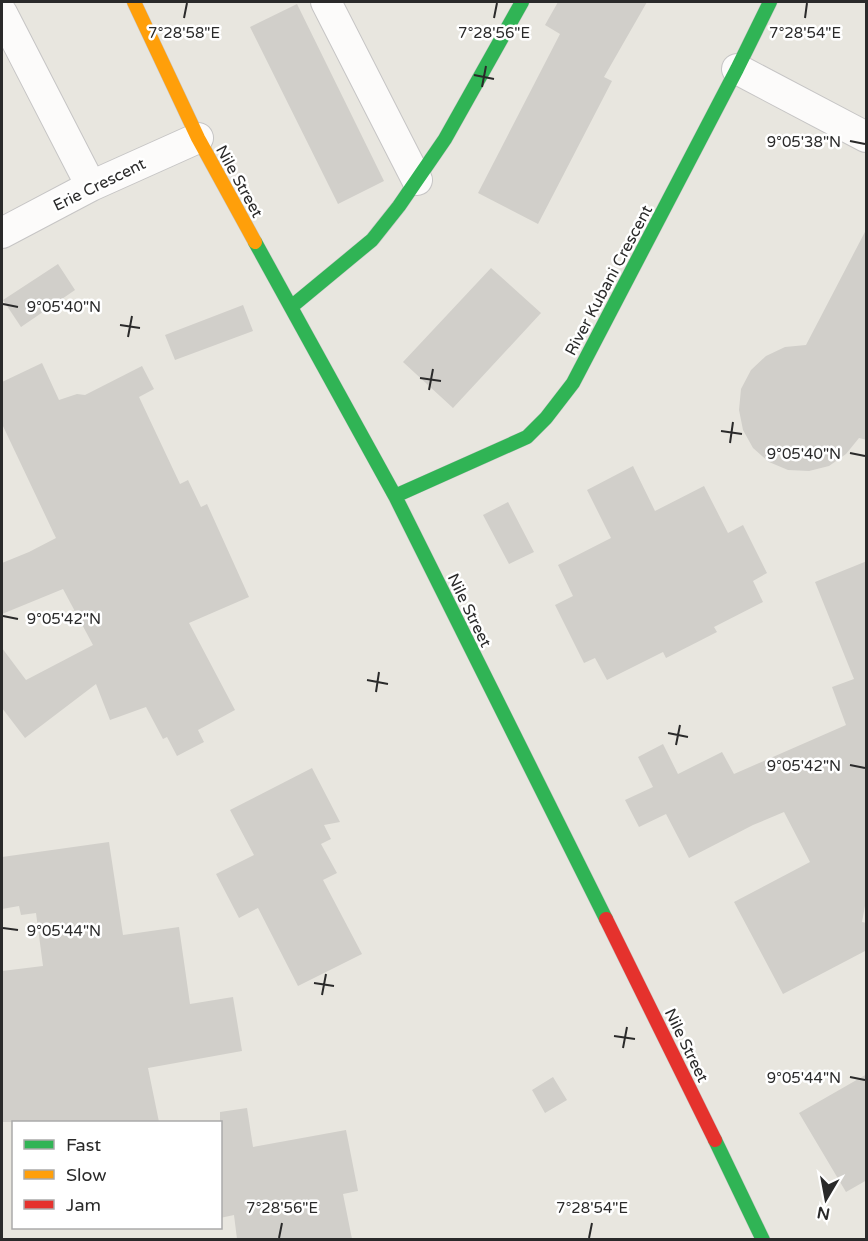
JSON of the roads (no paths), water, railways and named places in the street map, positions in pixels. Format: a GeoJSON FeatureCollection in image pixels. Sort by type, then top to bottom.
{"type":"FeatureCollection","features":[{"type":"Feature","properties":{"kind":"street","name":"Nile Street"},"geometry":{"type":"LineString","coordinates":[[134,2],[198,138],[395,496],[763,1239]]}},
{"type":"Feature","properties":{"kind":"street"},"geometry":{"type":"LineString","coordinates":[[326,2],[417,180]]}},
{"type":"Feature","properties":{"kind":"street"},"geometry":{"type":"LineString","coordinates":[[291,307],[372,240],[399,206],[445,139],[522,2]]}},
{"type":"Feature","properties":{"kind":"street","name":"River Kubani Crescent"},"geometry":{"type":"LineString","coordinates":[[395,496],[527,437],[546,418],[573,383],[770,2]]}},
{"type":"Feature","properties":{"kind":"street"},"geometry":{"type":"LineString","coordinates":[[2,13],[91,186]]}},
{"type":"Feature","properties":{"kind":"street"},"geometry":{"type":"LineString","coordinates":[[737,69],[867,137]]}},
{"type":"Feature","properties":{"kind":"street","name":"Erie Crescent"},"geometry":{"type":"LineString","coordinates":[[2,233],[91,186],[198,138]]}}]}
